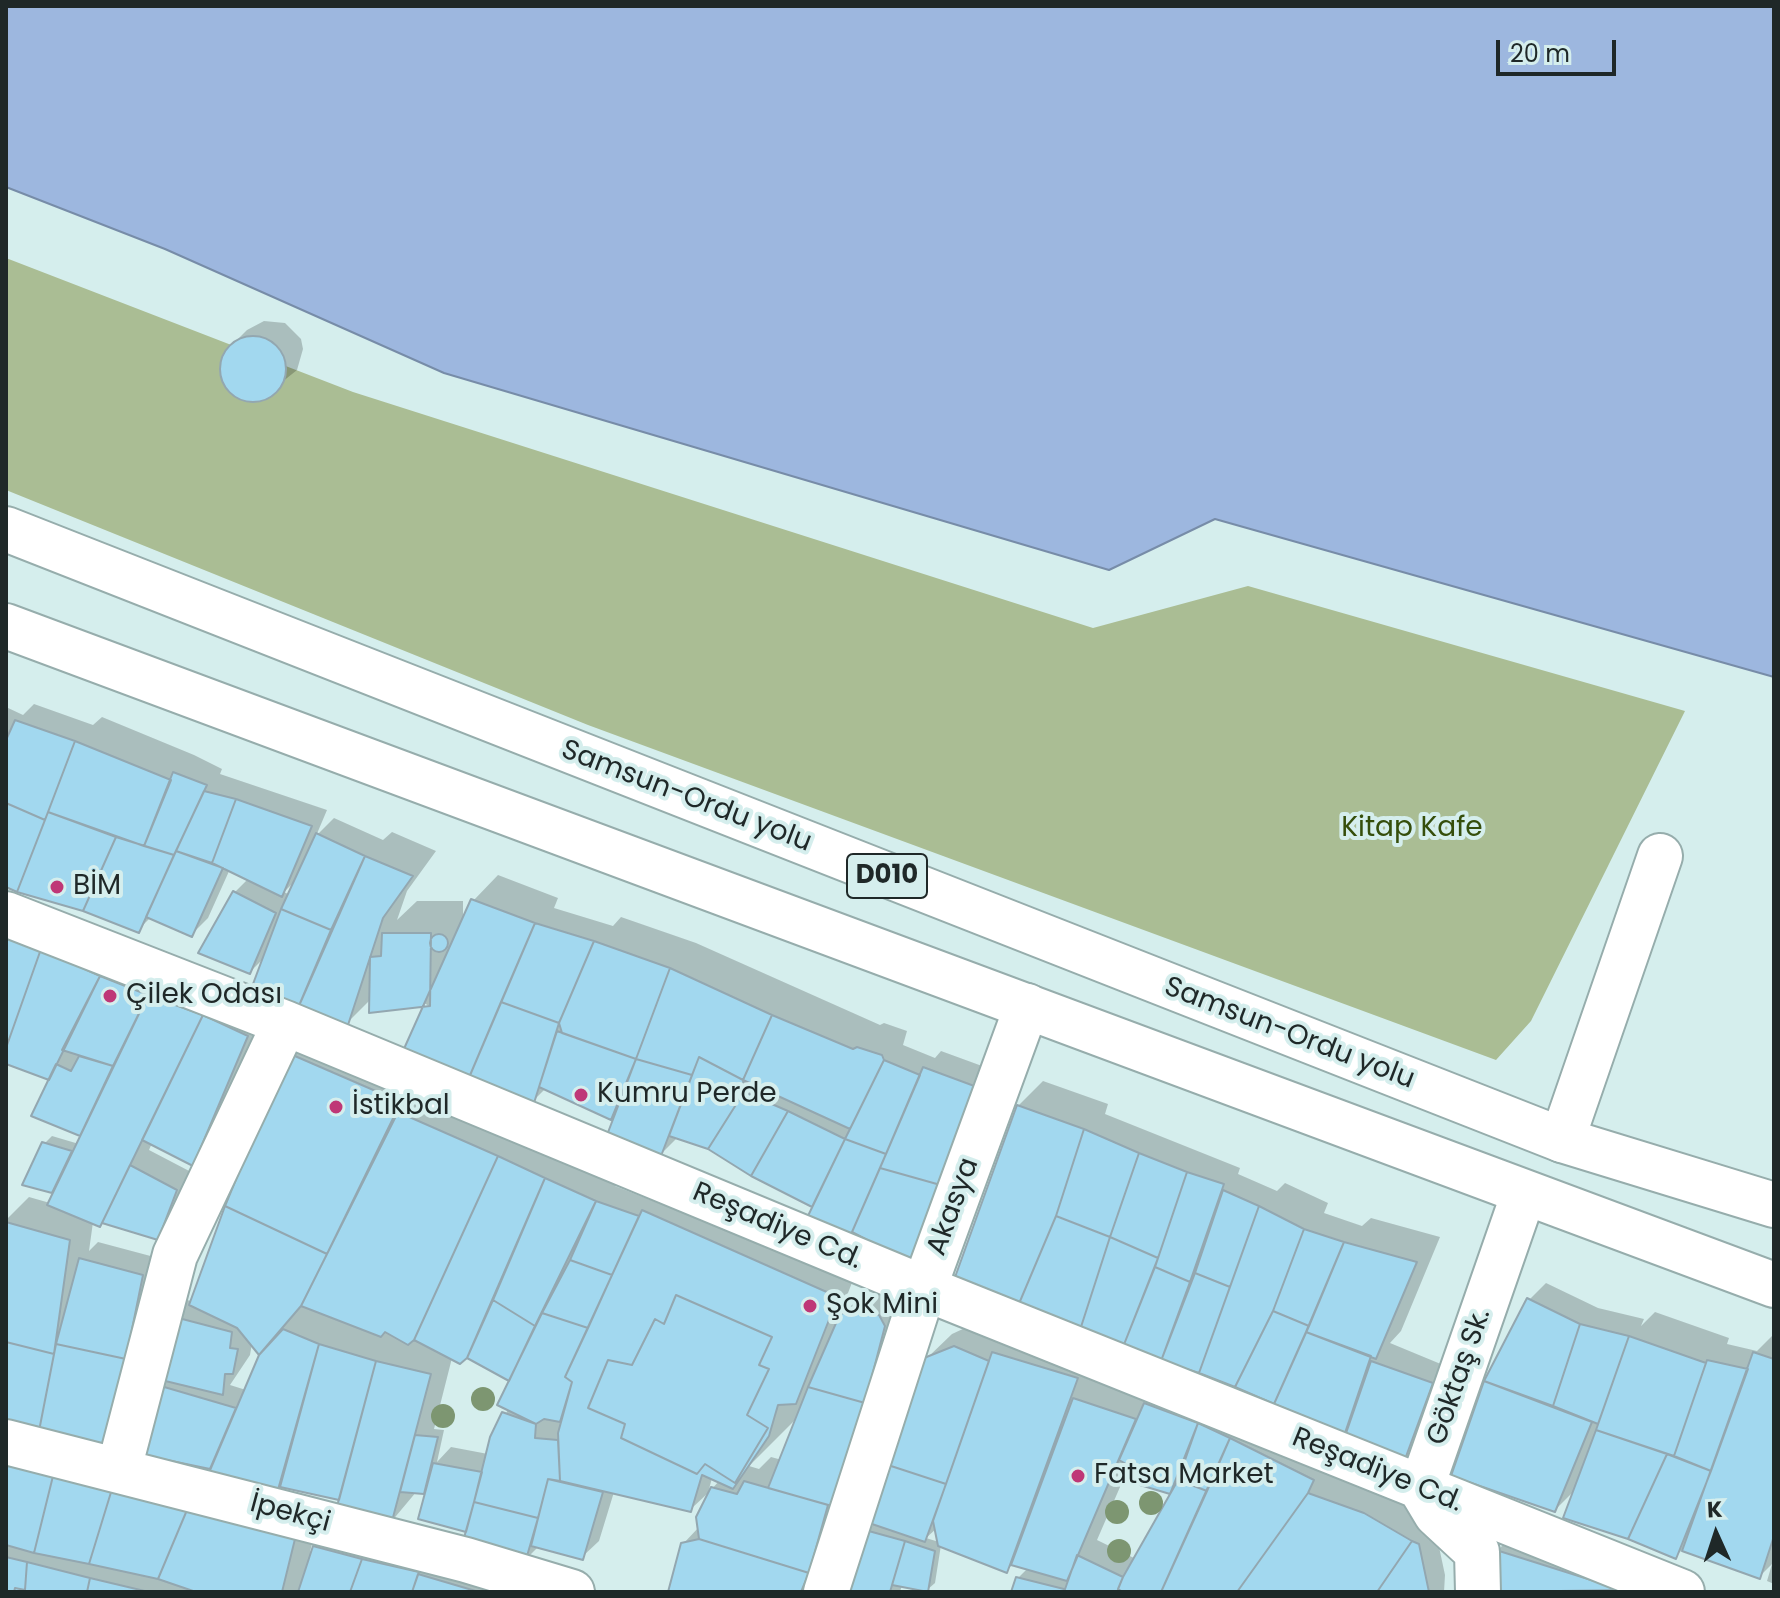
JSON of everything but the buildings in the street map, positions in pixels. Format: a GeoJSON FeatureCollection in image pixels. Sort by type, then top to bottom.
{"type":"FeatureCollection","features":[{"type":"Feature","properties":{"kind":"main road","name":"Samsun-Ordu yolu"},"geometry":{"type":"LineString","coordinates":[[6,529],[1562,1140],[1774,1205]]}},
{"type":"Feature","properties":{"kind":"main road","name":"D010"},"geometry":{"type":"LineString","coordinates":[[6,626],[1774,1285]]}},
{"type":"Feature","properties":{"kind":"main road"},"geometry":{"type":"LineString","coordinates":[[1562,1140],[1660,856]]}},
{"type":"Feature","properties":{"kind":"main road","name":"Reşadiye Cd."},"geometry":{"type":"LineString","coordinates":[[6,914],[285,1023],[924,1288],[1682,1592]]}},
{"type":"Feature","properties":{"kind":"main road","name":"Akasya"},"geometry":{"type":"LineString","coordinates":[[826,1592],[924,1288],[1027,1006]]}},
{"type":"Feature","properties":{"kind":"main road"},"geometry":{"type":"LineString","coordinates":[[119,1469],[175,1255],[285,1023]]}},
{"type":"Feature","properties":{"kind":"main road","name":"Göktaş Sk."},"geometry":{"type":"LineString","coordinates":[[1421,1489],[1524,1193]]}},
{"type":"Feature","properties":{"kind":"main road","name":"İpekçi"},"geometry":{"type":"LineString","coordinates":[[6,1442],[466,1560],[569,1592]]}},
{"type":"Feature","properties":{"kind":"main road"},"geometry":{"type":"LineString","coordinates":[[1421,1489],[1436,1514],[1477,1552],[1478,1592]]}},
{"type":"Feature","properties":{"kind":"green space","name":"Kitap Kafe"},"geometry":{"type":"Polygon","coordinates":[[[6,258],[353,392],[1093,628],[1248,586],[1685,711],[1531,1021],[1496,1060],[588,725],[6,490],[6,258]]]}},
{"type":"Feature","properties":{"kind":"water"},"geometry":{"type":"Polygon","coordinates":[[[6,6],[1774,6],[1774,677],[1215,519],[1109,570],[444,373],[165,249],[6,187],[6,6]]]}},
{"type":"Feature","properties":{"kind":"place","name":"BİM"},"geometry":{"type":"Point","coordinates":[57,887]}},
{"type":"Feature","properties":{"kind":"place","name":"Çilek Odası"},"geometry":{"type":"Point","coordinates":[110,996]}},
{"type":"Feature","properties":{"kind":"place","name":"Kumru Perde"},"geometry":{"type":"Point","coordinates":[581,1095]}},
{"type":"Feature","properties":{"kind":"place","name":"İstikbal"},"geometry":{"type":"Point","coordinates":[336,1107]}},
{"type":"Feature","properties":{"kind":"place","name":"Şok Mini"},"geometry":{"type":"Point","coordinates":[810,1306]}},
{"type":"Feature","properties":{"kind":"place","name":"Fatsa Market"},"geometry":{"type":"Point","coordinates":[1078,1476]}}]}
